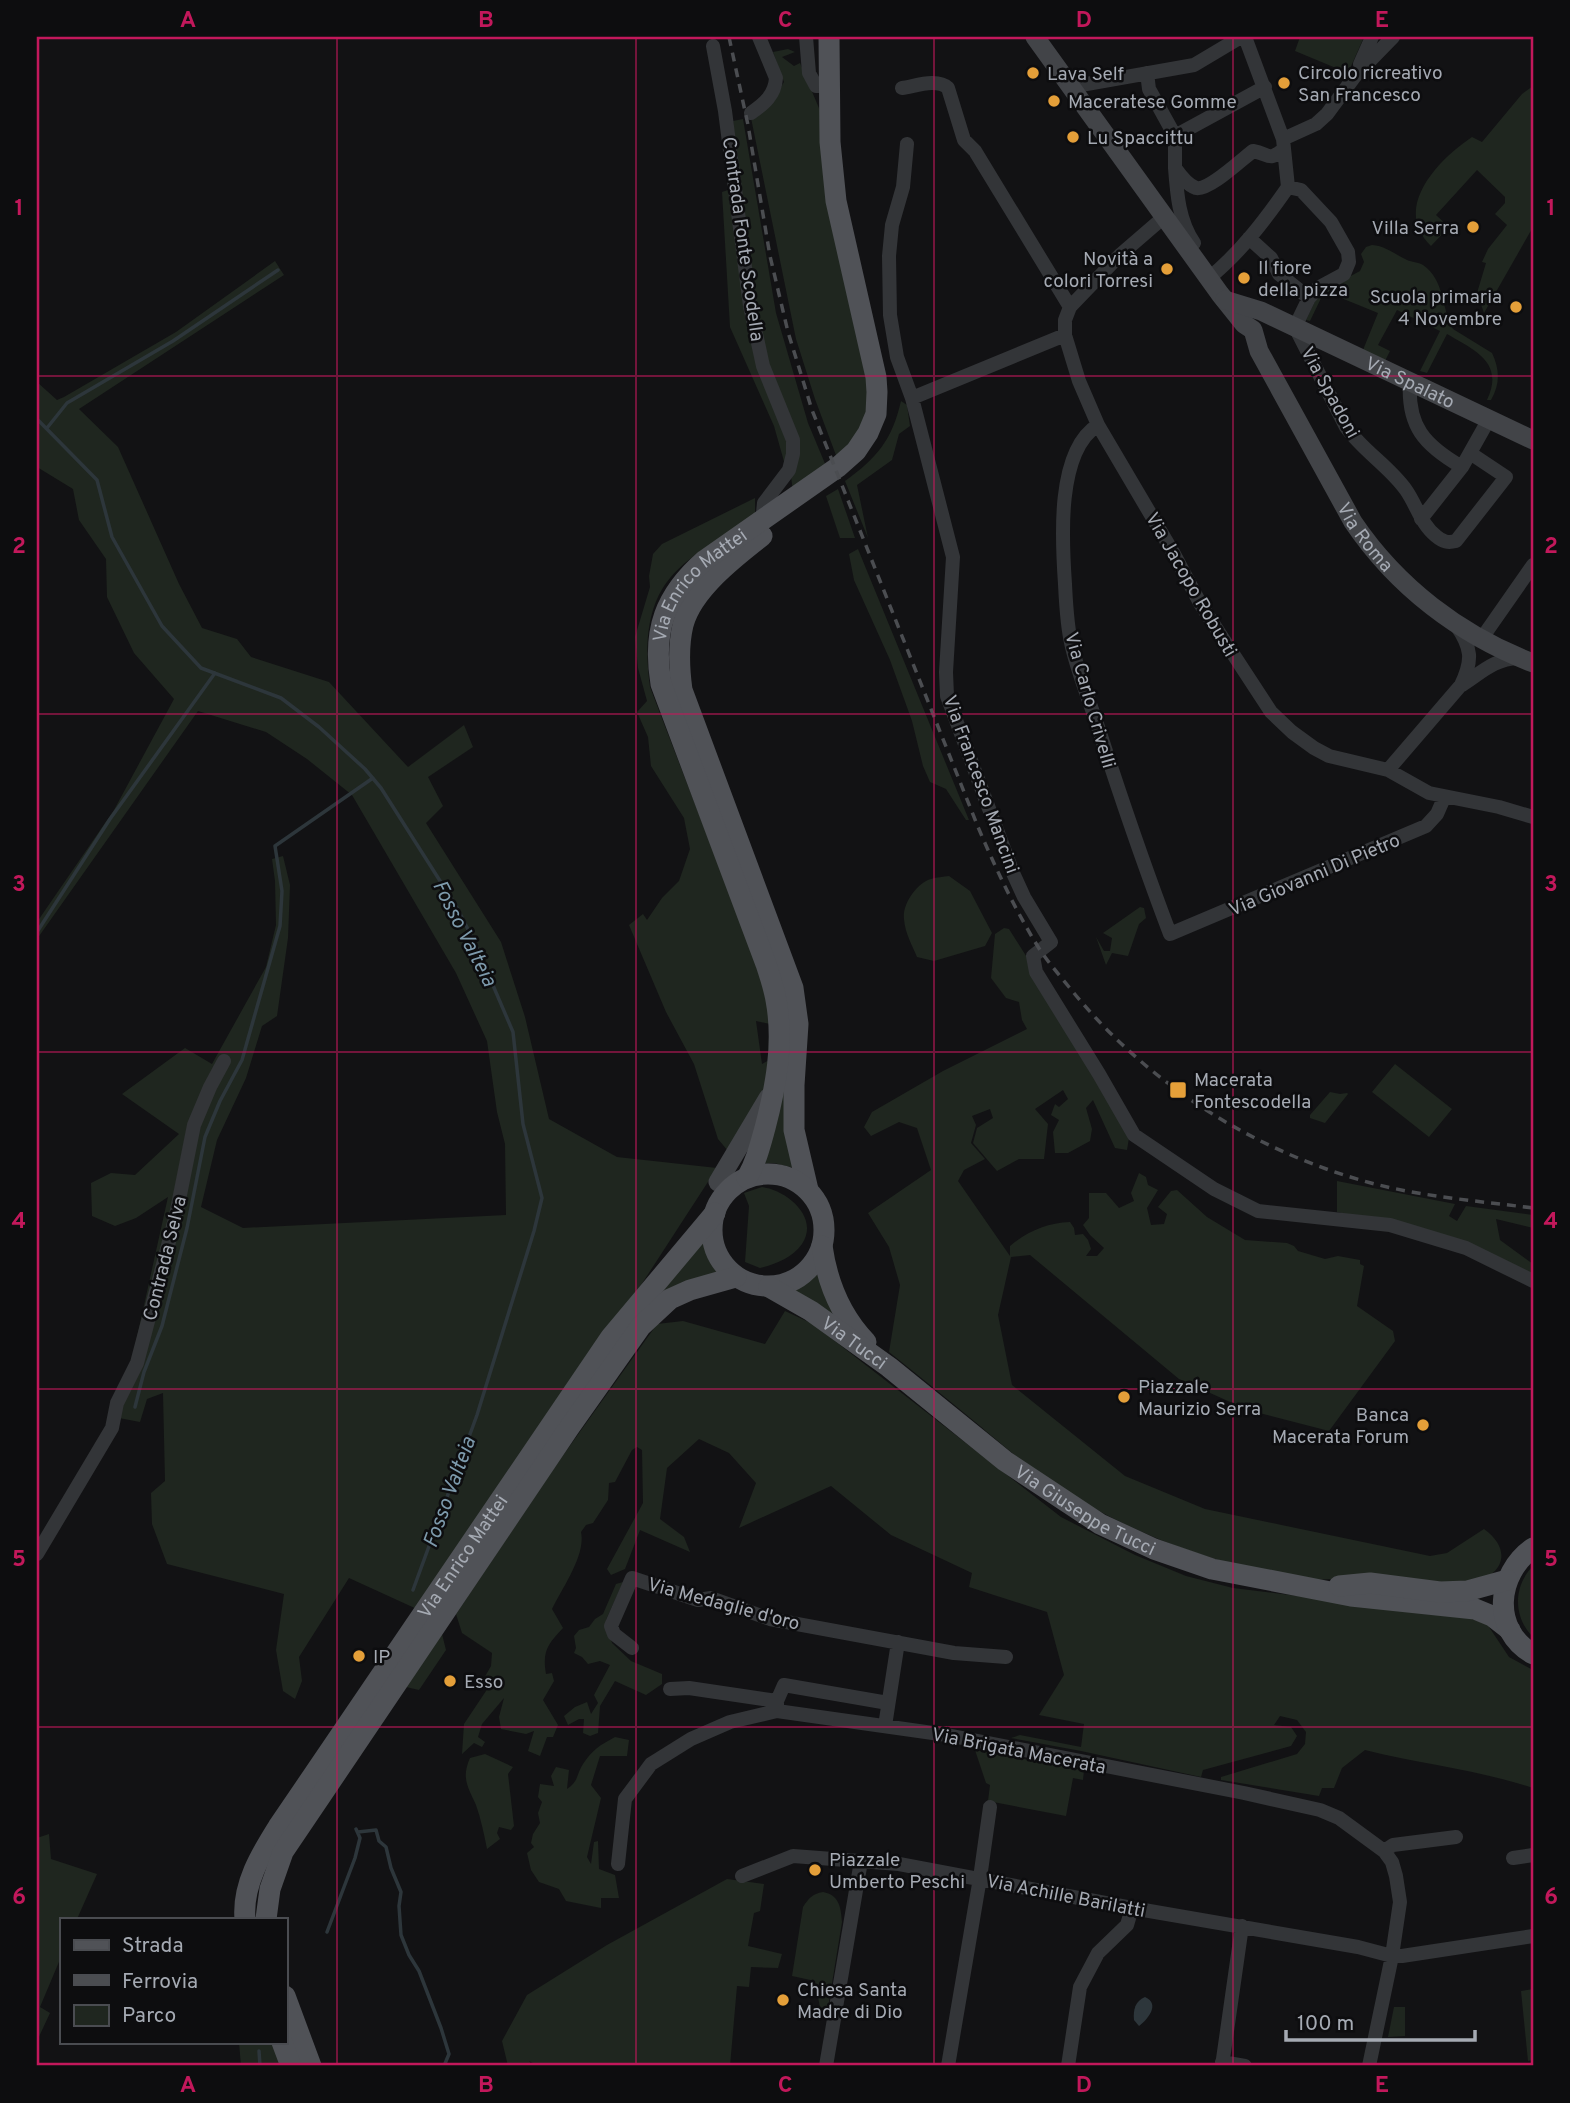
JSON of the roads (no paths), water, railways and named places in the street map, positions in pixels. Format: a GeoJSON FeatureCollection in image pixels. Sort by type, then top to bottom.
{"type":"FeatureCollection","features":[{"type":"Feature","properties":{"kind":"main road","name":"Via Enrico Mattei"},"geometry":{"type":"LineString","coordinates":[[245,1918],[250,1880],[262,1852],[278,1827],[611,1337],[729,1190],[755,1165],[779,1059],[776,1000],[766,964],[661,684],[657,650],[666,610],[687,576],[705,560],[838,467],[856,451],[869,433],[876,414],[876,377],[836,201],[830,142],[829,37]]}},
{"type":"Feature","properties":{"kind":"main road","name":"Via Enrico Mattei"},"geometry":{"type":"LineString","coordinates":[[808,1190],[794,1130],[798,1024],[793,988],[682,690],[679,656],[683,624],[706,585],[870,446],[884,416],[886,389],[866,311],[844,197],[839,154],[837,106],[840,37]]}},
{"type":"Feature","properties":{"kind":"main road","name":"Via Roma"},"geometry":{"type":"LineString","coordinates":[[1035,37],[1164,217],[1212,275],[1224,300],[1248,326],[1259,351],[1365,540],[1419,598],[1454,622],[1527,660]]}},
{"type":"Feature","properties":{"kind":"main road","name":"Via Spalato"},"geometry":{"type":"LineString","coordinates":[[1224,300],[1261,311],[1286,326],[1533,440]]}},
{"type":"Feature","properties":{"kind":"main road","name":"Via Spalato"},"geometry":{"type":"LineString","coordinates":[[1248,326],[1286,326]]}},
{"type":"Feature","properties":{"kind":"main road"},"geometry":{"type":"LineString","coordinates":[[1259,351],[1266,334],[1286,326]]}},
{"type":"Feature","properties":{"kind":"main road"},"geometry":{"type":"LineString","coordinates":[[611,1337],[729,1190],[757,1175],[778,1175],[799,1183],[815,1200],[824,1221],[824,1233],[815,1261],[801,1276],[785,1284],[753,1283],[722,1263],[714,1247],[712,1227],[729,1190],[732,1161],[774,1088]]}},
{"type":"Feature","properties":{"kind":"main road","name":"Via Tucci"},"geometry":{"type":"LineString","coordinates":[[822,1245],[828,1278],[842,1308],[860,1336],[889,1367]]}},
{"type":"Feature","properties":{"kind":"main road","name":"Via Enrico Mattei"},"geometry":{"type":"LineString","coordinates":[[266,1918],[270,1889],[283,1852],[569,1428],[641,1326],[670,1298],[753,1283]]}},
{"type":"Feature","properties":{"kind":"main road","name":"Via Tucci"},"geometry":{"type":"LineString","coordinates":[[753,1283],[811,1311],[889,1367]]}},
{"type":"Feature","properties":{"kind":"main road","name":"Via Giuseppe Tucci"},"geometry":{"type":"LineString","coordinates":[[889,1367],[1005,1461],[1100,1524],[1154,1549],[1212,1569],[1316,1589],[1388,1601],[1475,1609],[1492,1616],[1533,1654]]}},
{"type":"Feature","properties":{"kind":"main road"},"geometry":{"type":"LineString","coordinates":[[1510,1630],[1503,1605],[1507,1580],[1518,1561],[1533,1548]]}},
{"type":"Feature","properties":{"kind":"main road","name":"Via Giuseppe Tucci"},"geometry":{"type":"LineString","coordinates":[[1316,1589],[1370,1583],[1440,1592],[1467,1591],[1507,1580]]}},
{"type":"Feature","properties":{"kind":"main road"},"geometry":{"type":"LineString","coordinates":[[287,2001],[311,2066]]}},
{"type":"Feature","properties":{"kind":"main road"},"geometry":{"type":"LineString","coordinates":[[283,2044],[291,2066]]}},
{"type":"Feature","properties":{"kind":"street"},"geometry":{"type":"LineString","coordinates":[[725,111],[747,115],[767,100],[775,86],[776,78],[759,37]]}},
{"type":"Feature","properties":{"kind":"street"},"geometry":{"type":"LineString","coordinates":[[806,37],[809,73],[816,86],[829,86]]}},
{"type":"Feature","properties":{"kind":"street"},"geometry":{"type":"LineString","coordinates":[[1074,90],[1081,85],[1147,73],[1194,65],[1243,37],[1265,87],[1284,144],[1288,187],[1249,238],[1212,275],[1185,230],[1175,169],[1175,136],[1149,89],[1147,73]]}},
{"type":"Feature","properties":{"kind":"street"},"geometry":{"type":"LineString","coordinates":[[1355,76],[1372,37]]}},
{"type":"Feature","properties":{"kind":"street"},"geometry":{"type":"LineString","coordinates":[[1175,169],[1196,188],[1206,187],[1253,151],[1274,157],[1284,144],[1327,114],[1355,76],[1393,37]]}},
{"type":"Feature","properties":{"kind":"street","name":"Contrada Fonte Scodella"},"geometry":{"type":"LineString","coordinates":[[713,46],[725,111],[750,306],[763,366],[793,440],[789,470],[764,503],[765,520]]}},
{"type":"Feature","properties":{"kind":"street"},"geometry":{"type":"LineString","coordinates":[[902,88],[933,83],[943,83],[948,88],[964,140],[975,151],[1070,307],[1120,254],[1164,217]]}},
{"type":"Feature","properties":{"kind":"street"},"geometry":{"type":"LineString","coordinates":[[1175,136],[1265,87]]}},
{"type":"Feature","properties":{"kind":"street","name":"Via Francesco Mancini"},"geometry":{"type":"LineString","coordinates":[[907,144],[903,187],[892,225],[889,256],[890,315],[897,357],[912,398],[953,557],[947,696],[1013,873],[1051,942],[1032,956],[1035,972],[1134,1135],[1214,1189],[1258,1211],[1390,1225],[1466,1248],[1533,1281]]}},
{"type":"Feature","properties":{"kind":"street"},"geometry":{"type":"LineString","coordinates":[[1286,326],[1318,288],[1344,274],[1349,262],[1348,252],[1331,222],[1301,190],[1288,187]]}},
{"type":"Feature","properties":{"kind":"street"},"geometry":{"type":"LineString","coordinates":[[1249,238],[1271,258],[1279,274],[1309,298]]}},
{"type":"Feature","properties":{"kind":"street","name":"Via Jacopo Robusti"},"geometry":{"type":"LineString","coordinates":[[1070,307],[1065,320],[1065,335],[1079,381],[1098,425],[1174,554],[1200,605],[1270,712],[1303,740],[1329,756],[1388,770],[1429,793],[1444,798],[1499,807],[1533,817]]}},
{"type":"Feature","properties":{"kind":"street","name":"Via Spadoni"},"geometry":{"type":"LineString","coordinates":[[1286,326],[1356,442],[1407,491],[1421,519],[1438,538],[1446,542],[1456,541],[1506,477],[1470,453]]}},
{"type":"Feature","properties":{"kind":"street"},"geometry":{"type":"LineString","coordinates":[[912,398],[1065,335]]}},
{"type":"Feature","properties":{"kind":"street"},"geometry":{"type":"LineString","coordinates":[[1409,381],[1411,411],[1416,429],[1444,457],[1462,467]]}},
{"type":"Feature","properties":{"kind":"street"},"geometry":{"type":"LineString","coordinates":[[1421,519],[1462,467],[1489,419]]}},
{"type":"Feature","properties":{"kind":"street","name":"Via Carlo Crivelli"},"geometry":{"type":"LineString","coordinates":[[1098,425],[1088,430],[1076,450],[1062,516],[1066,599],[1072,646],[1118,790],[1170,934]]}},
{"type":"Feature","properties":{"kind":"street"},"geometry":{"type":"LineString","coordinates":[[1482,638],[1533,565]]}},
{"type":"Feature","properties":{"kind":"street"},"geometry":{"type":"LineString","coordinates":[[1454,622],[1464,636],[1470,656],[1461,685]]}},
{"type":"Feature","properties":{"kind":"street"},"geometry":{"type":"LineString","coordinates":[[1388,770],[1461,685],[1496,662],[1507,659],[1527,660]]}},
{"type":"Feature","properties":{"kind":"street","name":"Via Giovanni Di Pietro"},"geometry":{"type":"LineString","coordinates":[[1170,934],[1426,826],[1437,814],[1444,798]]}},
{"type":"Feature","properties":{"kind":"street","name":"Contrada Selva"},"geometry":{"type":"LineString","coordinates":[[37,1553],[112,1428],[117,1403],[137,1363],[176,1214],[194,1125],[223,1060]]}},
{"type":"Feature","properties":{"kind":"street","name":"Via Medaglie d'oro"},"geometry":{"type":"LineString","coordinates":[[632,1648],[614,1634],[611,1626],[632,1578],[698,1600],[711,1598],[770,1619],[954,1653],[1006,1657]]}},
{"type":"Feature","properties":{"kind":"street"},"geometry":{"type":"LineString","coordinates":[[886,1726],[898,1642]]}},
{"type":"Feature","properties":{"kind":"street"},"geometry":{"type":"LineString","coordinates":[[670,1689],[689,1688],[777,1706],[784,1685],[888,1703]]}},
{"type":"Feature","properties":{"kind":"street","name":"Via Brigata Macerata"},"geometry":{"type":"LineString","coordinates":[[618,1864],[625,1799],[651,1764],[691,1739],[777,1706],[999,1745],[1320,1810],[1339,1818],[1384,1851]]}},
{"type":"Feature","properties":{"kind":"street"},"geometry":{"type":"LineString","coordinates":[[948,2066],[990,1807]]}},
{"type":"Feature","properties":{"kind":"street"},"geometry":{"type":"LineString","coordinates":[[1369,2066],[1392,1956],[1400,1902],[1392,1862],[1384,1851],[1392,1845],[1456,1837]]}},
{"type":"Feature","properties":{"kind":"street"},"geometry":{"type":"LineString","coordinates":[[1513,1858],[1533,1855]]}},
{"type":"Feature","properties":{"kind":"street","name":"Via Achille Barilatti"},"geometry":{"type":"LineString","coordinates":[[742,1876],[793,1856],[899,1864],[1358,1947],[1392,1956]]}},
{"type":"Feature","properties":{"kind":"street"},"geometry":{"type":"LineString","coordinates":[[825,2066],[861,1861]]}},
{"type":"Feature","properties":{"kind":"street"},"geometry":{"type":"LineString","coordinates":[[1068,2066],[1080,1987],[1098,1953],[1127,1925],[1132,1908]]}},
{"type":"Feature","properties":{"kind":"street"},"geometry":{"type":"LineString","coordinates":[[1242,1926],[1222,2064],[1245,2066]]}},
{"type":"Feature","properties":{"kind":"street"},"geometry":{"type":"LineString","coordinates":[[1392,1956],[1533,1936]]}},
{"type":"Feature","properties":{"kind":"waterway"},"geometry":{"type":"LineString","coordinates":[[47,428],[67,403],[173,341],[278,270]]}},
{"type":"Feature","properties":{"kind":"waterway","name":"Fosso Valteia"},"geometry":{"type":"LineString","coordinates":[[37,419],[97,480],[112,537],[162,626],[201,668],[281,698],[319,727],[365,769],[381,788],[456,906],[513,1032],[523,1124],[542,1198],[477,1415],[413,1590]]}},
{"type":"Feature","properties":{"kind":"waterway"},"geometry":{"type":"LineString","coordinates":[[37,932],[110,819],[215,673]]}},
{"type":"Feature","properties":{"kind":"waterway"},"geometry":{"type":"LineString","coordinates":[[135,1407],[144,1372],[162,1326],[187,1228],[205,1137],[242,1060],[280,926],[282,891],[275,846],[373,778]]}},
{"type":"Feature","properties":{"kind":"waterway"},"geometry":{"type":"LineString","coordinates":[[327,1932],[355,1858],[360,1838],[356,1829]]}},
{"type":"Feature","properties":{"kind":"waterway"},"geometry":{"type":"LineString","coordinates":[[358,1832],[376,1830],[379,1841],[386,1847],[401,1892],[401,1935],[419,1971],[441,2028],[449,2054],[444,2066]]}},
{"type":"Feature","properties":{"kind":"waterway"},"geometry":{"type":"LineString","coordinates":[[259,2051],[260,2066]]}},
{"type":"Feature","properties":{"kind":"railway"},"geometry":{"type":"LineString","coordinates":[[729,37],[748,125],[770,256],[788,332],[812,410],[978,827],[1006,889],[1040,950],[1099,1022],[1132,1054],[1167,1083],[1244,1132],[1327,1169],[1371,1183],[1431,1195],[1533,1208]]}},
{"type":"Feature","properties":{"kind":"place","name":"Lava Self"},"geometry":{"type":"Point","coordinates":[1033,73]}},
{"type":"Feature","properties":{"kind":"place","name":"Circolo ricreativo San Francesco"},"geometry":{"type":"Point","coordinates":[1284,83]}},
{"type":"Feature","properties":{"kind":"place","name":"Maceratese Gomme"},"geometry":{"type":"Point","coordinates":[1054,101]}},
{"type":"Feature","properties":{"kind":"place","name":"Lu Spaccittu"},"geometry":{"type":"Point","coordinates":[1073,137]}},
{"type":"Feature","properties":{"kind":"place","name":"Villa Serra"},"geometry":{"type":"Point","coordinates":[1473,227]}},
{"type":"Feature","properties":{"kind":"place","name":"Novità a colori Torresi"},"geometry":{"type":"Point","coordinates":[1167,269]}},
{"type":"Feature","properties":{"kind":"place","name":"Il fiore della pizza"},"geometry":{"type":"Point","coordinates":[1244,278]}},
{"type":"Feature","properties":{"kind":"place","name":"Scuola primaria 4 Novembre"},"geometry":{"type":"Point","coordinates":[1516,307]}},
{"type":"Feature","properties":{"kind":"place","name":"Macerata Fontescodella"},"geometry":{"type":"Point","coordinates":[1178,1090]}},
{"type":"Feature","properties":{"kind":"place","name":"Piazzale Maurizio Serra"},"geometry":{"type":"Point","coordinates":[1124,1397]}},
{"type":"Feature","properties":{"kind":"place","name":"Banca Macerata Forum"},"geometry":{"type":"Point","coordinates":[1423,1425]}},
{"type":"Feature","properties":{"kind":"place","name":"IP"},"geometry":{"type":"Point","coordinates":[359,1656]}},
{"type":"Feature","properties":{"kind":"place","name":"Esso"},"geometry":{"type":"Point","coordinates":[450,1681]}},
{"type":"Feature","properties":{"kind":"place","name":"Piazzale Umberto Peschi"},"geometry":{"type":"Point","coordinates":[815,1870]}},
{"type":"Feature","properties":{"kind":"place","name":"Chiesa Santa Madre di Dio"},"geometry":{"type":"Point","coordinates":[783,2000]}}]}
